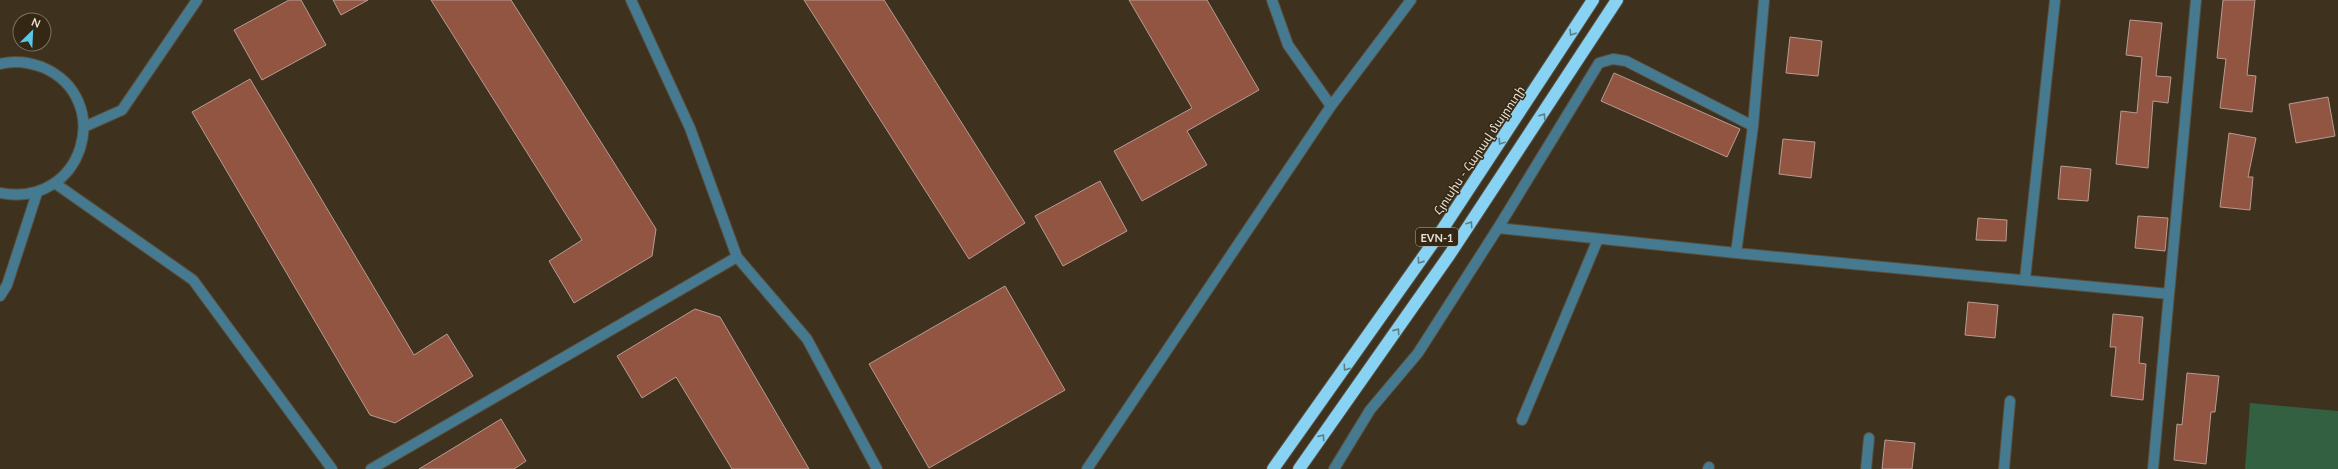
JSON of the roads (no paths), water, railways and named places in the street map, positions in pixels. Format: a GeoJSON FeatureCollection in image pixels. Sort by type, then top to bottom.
{"type":"FeatureCollection","features":[{"type":"Feature","properties":{"kind":"highway","name":"Հյուսիս - Հարավ մայրուղի"},"geometry":{"type":"LineString","coordinates":[[1273,469],[1440,233],[1593,0]]}},
{"type":"Feature","properties":{"kind":"highway","name":"EVN-1"},"geometry":{"type":"LineString","coordinates":[[1299,469],[1454,248],[1617,0]]}},
{"type":"Feature","properties":{"kind":"street"},"geometry":{"type":"LineString","coordinates":[[84,128],[122,110],[197,0]]}},
{"type":"Feature","properties":{"kind":"street"},"geometry":{"type":"LineString","coordinates":[[631,0],[690,128],[737,257],[806,339],[877,469]]}},
{"type":"Feature","properties":{"kind":"street"},"geometry":{"type":"LineString","coordinates":[[1272,0],[1288,45],[1331,106]]}},
{"type":"Feature","properties":{"kind":"street"},"geometry":{"type":"LineString","coordinates":[[1087,469],[1331,106],[1411,0]]}},
{"type":"Feature","properties":{"kind":"street"},"geometry":{"type":"LineString","coordinates":[[1736,253],[1753,126],[1764,0]]}},
{"type":"Feature","properties":{"kind":"street"},"geometry":{"type":"LineString","coordinates":[[2025,279],[2055,0]]}},
{"type":"Feature","properties":{"kind":"street"},"geometry":{"type":"LineString","coordinates":[[2153,469],[2196,0]]}},
{"type":"Feature","properties":{"kind":"street"},"geometry":{"type":"LineString","coordinates":[[1334,469],[1370,410],[1418,353],[1498,228],[1599,62],[1613,59],[1626,61],[1753,126]]}},
{"type":"Feature","properties":{"kind":"street"},"geometry":{"type":"LineString","coordinates":[[0,64],[9,62],[32,63],[53,72],[70,87],[80,106],[84,128],[81,149],[71,168],[56,184],[37,193],[15,196],[0,194]]}},
{"type":"Feature","properties":{"kind":"street"},"geometry":{"type":"LineString","coordinates":[[56,184],[193,280],[332,469]]}},
{"type":"Feature","properties":{"kind":"street"},"geometry":{"type":"LineString","coordinates":[[0,296],[7,285],[37,193]]}},
{"type":"Feature","properties":{"kind":"street"},"geometry":{"type":"LineString","coordinates":[[1498,228],[1736,253],[2025,279],[2169,294]]}},
{"type":"Feature","properties":{"kind":"street"},"geometry":{"type":"LineString","coordinates":[[1522,420],[1598,239]]}},
{"type":"Feature","properties":{"kind":"street"},"geometry":{"type":"LineString","coordinates":[[371,469],[737,257]]}},
{"type":"Feature","properties":{"kind":"street"},"geometry":{"type":"LineString","coordinates":[[2004,469],[2010,401]]}},
{"type":"Feature","properties":{"kind":"street"},"geometry":{"type":"LineString","coordinates":[[1866,469],[1869,438]]}}]}
